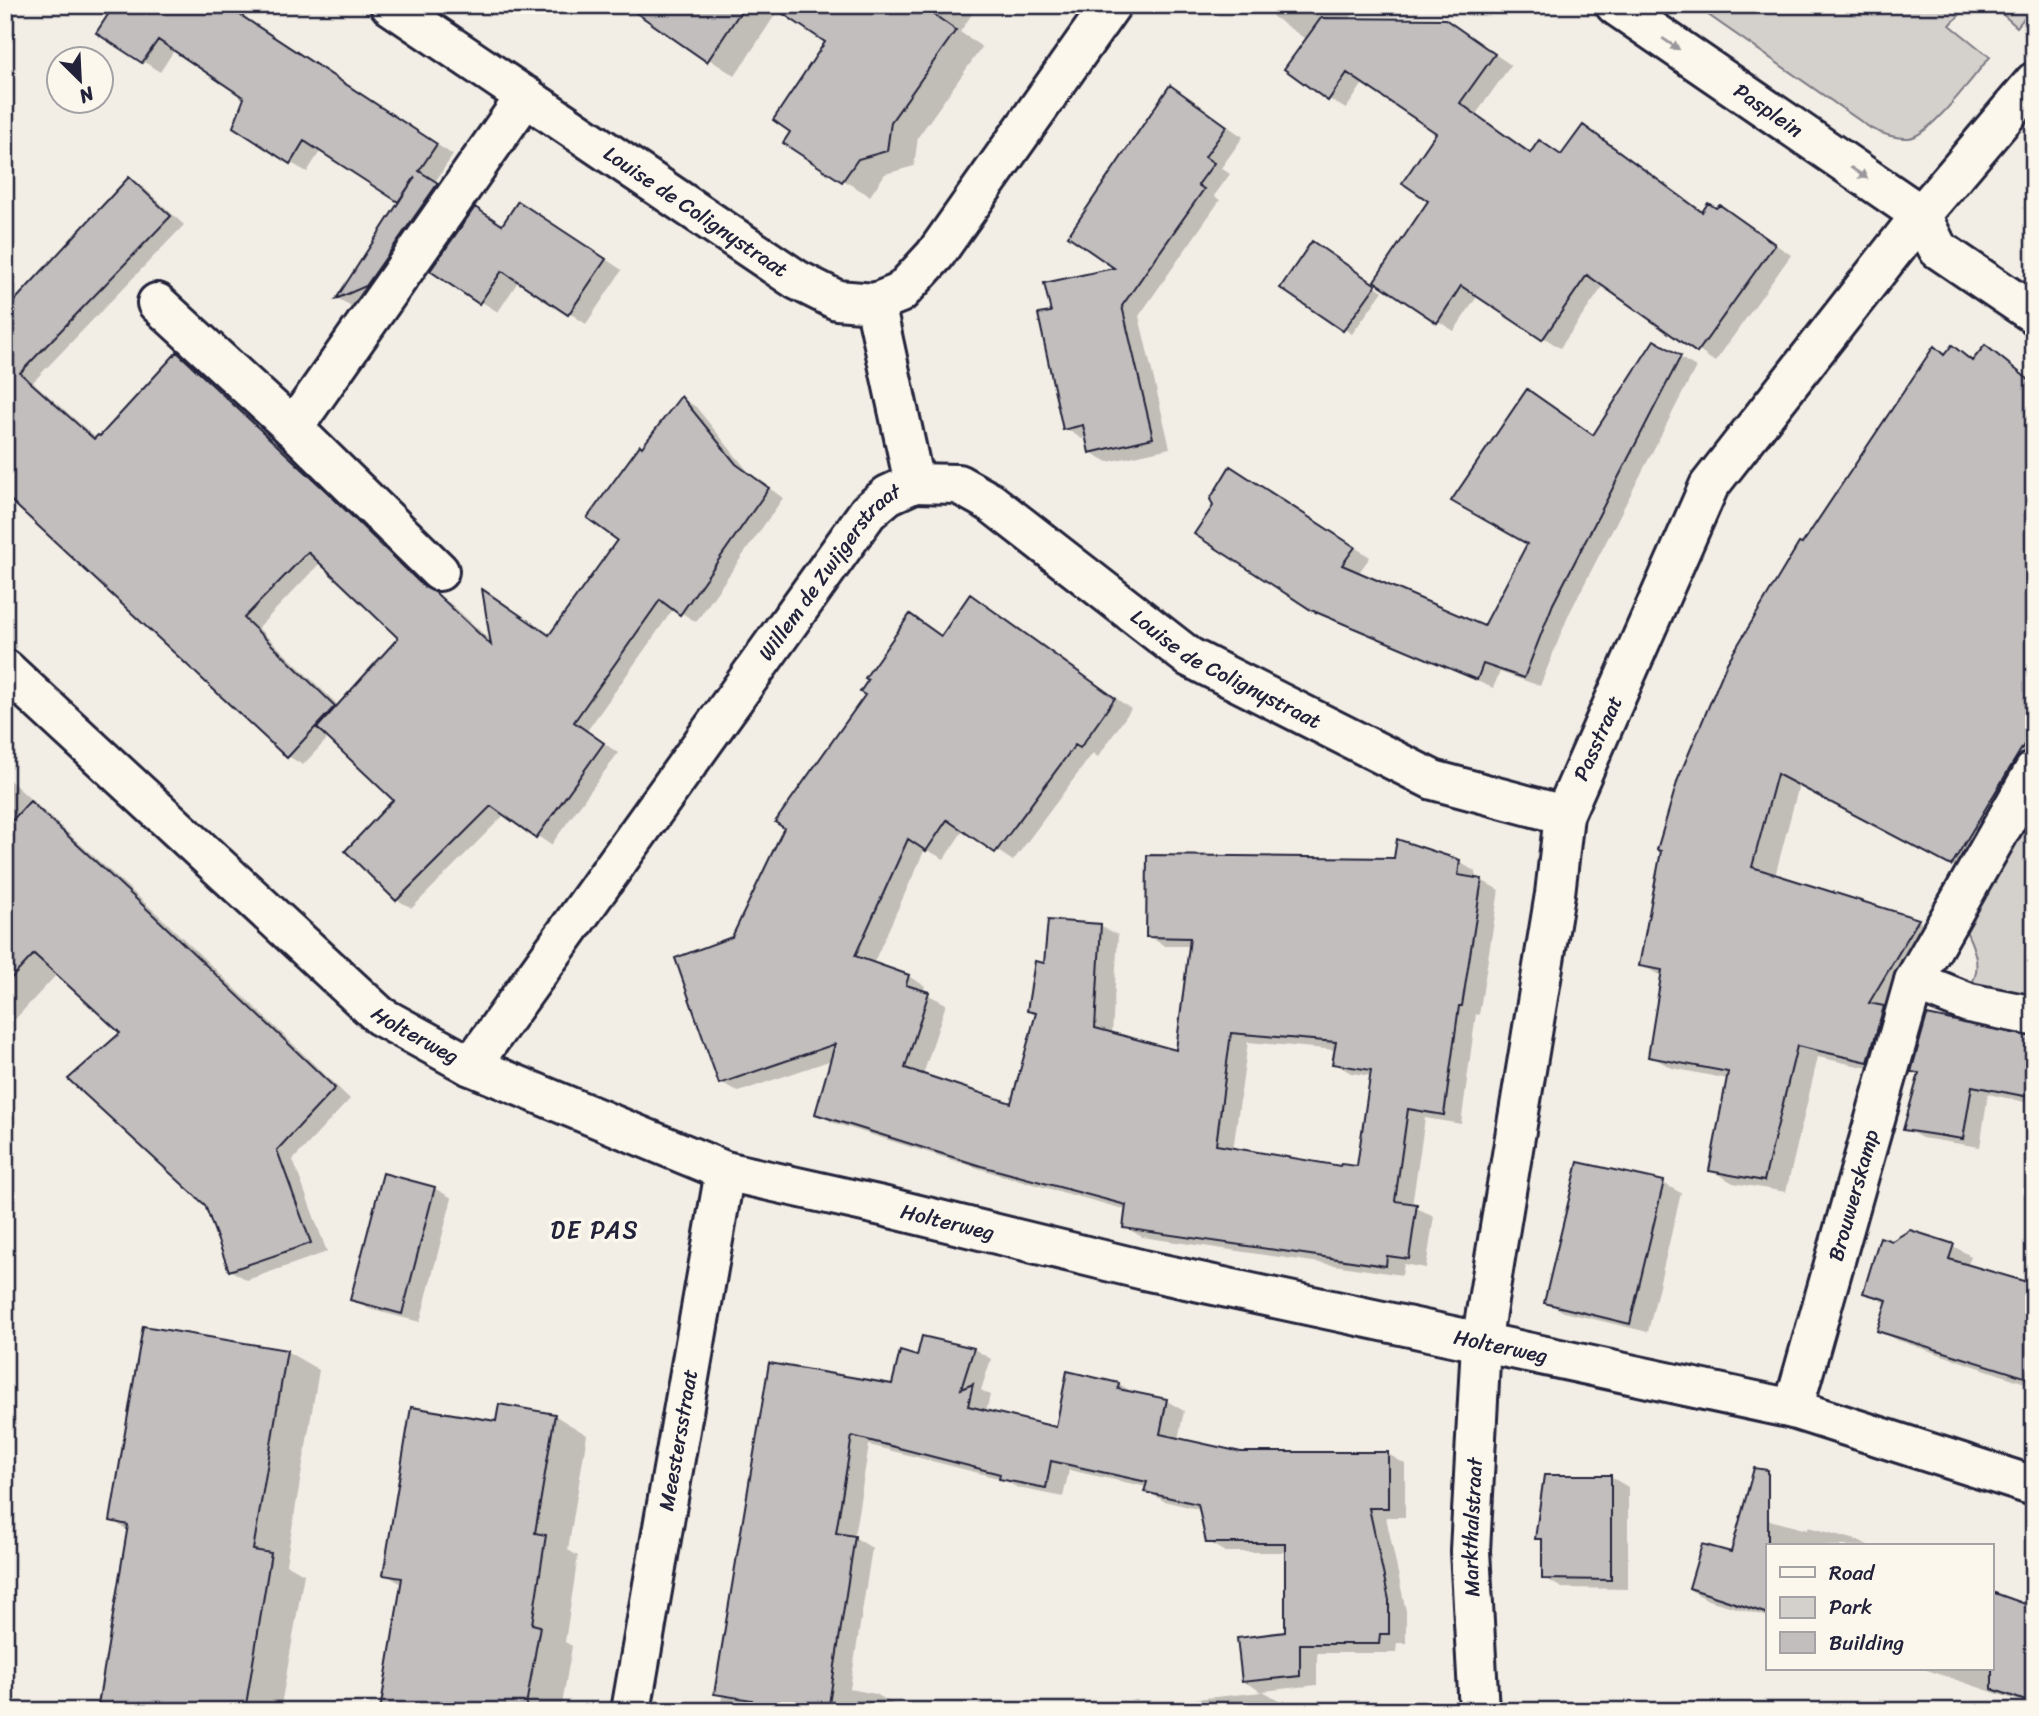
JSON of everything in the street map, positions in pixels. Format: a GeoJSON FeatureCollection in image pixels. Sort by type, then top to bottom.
{"type":"FeatureCollection","features":[{"type":"Feature","properties":{"kind":"street","name":"Louise de Colignystraat"},"geometry":{"type":"LineString","coordinates":[[390,5],[797,280],[837,300],[875,303]]}},
{"type":"Feature","properties":{"kind":"street"},"geometry":{"type":"LineString","coordinates":[[875,303],[900,293],[935,255],[1111,5]]}},
{"type":"Feature","properties":{"kind":"street","name":"Pasplein"},"geometry":{"type":"LineString","coordinates":[[1615,5],[1921,215]]}},
{"type":"Feature","properties":{"kind":"street","name":"Passtraat"},"geometry":{"type":"LineString","coordinates":[[1481,1343],[1555,894],[1564,814],[1709,486],[1921,215],[2034,82]]}},
{"type":"Feature","properties":{"kind":"street"},"geometry":{"type":"LineString","coordinates":[[293,428],[526,96]]}},
{"type":"Feature","properties":{"kind":"street"},"geometry":{"type":"LineString","coordinates":[[1921,215],[1938,249],[2034,314]]}},
{"type":"Feature","properties":{"kind":"street"},"geometry":{"type":"LineString","coordinates":[[157,303],[293,428],[439,571]]}},
{"type":"Feature","properties":{"kind":"street","name":"Willem de Zwijgerstraat"},"geometry":{"type":"LineString","coordinates":[[471,1066],[868,512],[888,495],[914,483],[875,303]]}},
{"type":"Feature","properties":{"kind":"street","name":"Louise de Colignystraat"},"geometry":{"type":"LineString","coordinates":[[914,483],[958,484],[990,502],[1189,657],[1433,780],[1564,814]]}},
{"type":"Feature","properties":{"kind":"street","name":"Holterweg"},"geometry":{"type":"LineString","coordinates":[[5,669],[380,1016],[471,1066],[725,1171],[1144,1270],[1793,1409],[2034,1486]]}},
{"type":"Feature","properties":{"kind":"street","name":"Brouwerskamp"},"geometry":{"type":"LineString","coordinates":[[1793,1409],[1914,981],[2034,771]]}},
{"type":"Feature","properties":{"kind":"street"},"geometry":{"type":"LineString","coordinates":[[1914,981],[1969,1003],[2034,1016]]}},
{"type":"Feature","properties":{"kind":"street","name":"Meestersstraat"},"geometry":{"type":"LineString","coordinates":[[631,1711],[725,1171]]}},
{"type":"Feature","properties":{"kind":"street","name":"Markthalstraat"},"geometry":{"type":"LineString","coordinates":[[1479,1711],[1470,1551],[1481,1343]]}},
{"type":"Feature","properties":{"kind":"green space"},"geometry":{"type":"Polygon","coordinates":[[[1694,5],[1969,5],[1950,25],[1990,57],[1928,127],[1909,138],[1894,137],[1872,129],[1694,5]]]}},
{"type":"Feature","properties":{"kind":"green space"},"geometry":{"type":"Polygon","coordinates":[[[1992,5],[2034,5],[2017,27],[1992,5]]]}},
{"type":"Feature","properties":{"kind":"green space"},"geometry":{"type":"Polygon","coordinates":[[[2017,828],[2034,839],[2034,1001],[1969,987],[1974,980],[1976,963],[1973,947],[1962,923],[2017,828]]]}},
{"type":"Feature","properties":{"kind":"building"},"geometry":{"type":"Polygon","coordinates":[[[105,5],[225,5],[437,144],[419,171],[438,183],[366,286],[336,299],[415,177],[398,202],[304,141],[290,164],[233,127],[244,98],[158,40],[142,63],[96,33],[111,10],[105,5]]]}},
{"type":"Feature","properties":{"kind":"building"},"geometry":{"type":"Polygon","coordinates":[[[625,5],[745,5],[707,62],[625,5]]]}},
{"type":"Feature","properties":{"kind":"building"},"geometry":{"type":"Polygon","coordinates":[[[770,5],[920,5],[956,30],[891,122],[887,151],[858,159],[842,182],[783,143],[790,132],[773,120],[825,42],[770,5]]]}},
{"type":"Feature","properties":{"kind":"building"},"geometry":{"type":"Polygon","coordinates":[[[1321,18],[1445,19],[1495,54],[1460,103],[1530,153],[1539,140],[1561,155],[1583,125],[1702,212],[1708,203],[1716,208],[1720,205],[1775,244],[1697,353],[1587,275],[1542,340],[1461,286],[1437,323],[1374,281],[1428,201],[1402,183],[1436,133],[1347,73],[1328,101],[1284,69],[1321,18]]]}},
{"type":"Feature","properties":{"kind":"building"},"geometry":{"type":"Polygon","coordinates":[[[1170,85],[1227,126],[1205,157],[1214,163],[1198,185],[1204,189],[1122,306],[1153,438],[1089,453],[1083,425],[1063,430],[1038,314],[1051,312],[1044,283],[1114,268],[1068,236],[1170,85]]]}},
{"type":"Feature","properties":{"kind":"building"},"geometry":{"type":"Polygon","coordinates":[[[129,177],[171,216],[20,373],[94,439],[100,436],[177,352],[424,587],[435,592],[491,645],[482,589],[549,635],[617,540],[587,518],[640,445],[642,447],[681,396],[736,464],[769,488],[680,615],[660,600],[574,722],[604,743],[536,838],[491,806],[396,901],[345,851],[393,800],[317,728],[398,638],[308,552],[244,618],[335,706],[287,758],[5,495],[5,311],[129,177]]]}},
{"type":"Feature","properties":{"kind":"building"},"geometry":{"type":"Polygon","coordinates":[[[518,201],[606,259],[568,315],[502,271],[479,304],[430,271],[475,207],[502,225],[518,201]]]}},
{"type":"Feature","properties":{"kind":"building"},"geometry":{"type":"Polygon","coordinates":[[[1312,241],[1376,285],[1343,331],[1280,288],[1312,241]]]}},
{"type":"Feature","properties":{"kind":"building"},"geometry":{"type":"Polygon","coordinates":[[[1654,340],[1681,356],[1553,604],[1524,678],[1483,664],[1477,680],[1311,610],[1194,534],[1213,506],[1210,499],[1230,466],[1355,547],[1342,565],[1484,626],[1527,544],[1451,501],[1527,389],[1593,435],[1654,340]]]}},
{"type":"Feature","properties":{"kind":"building"},"geometry":{"type":"Polygon","coordinates":[[[1952,345],[1972,361],[1985,345],[2034,384],[2034,728],[1951,866],[1777,774],[1752,867],[1919,919],[1869,1003],[1884,1006],[1868,1062],[1797,1046],[1764,1181],[1709,1171],[1728,1072],[1648,1057],[1662,970],[1639,966],[1661,851],[1657,850],[1678,779],[1727,663],[1799,543],[1802,544],[1934,346],[1944,355],[1952,345]]]}},
{"type":"Feature","properties":{"kind":"building"},"geometry":{"type":"Polygon","coordinates":[[[970,594],[1115,698],[1080,748],[1075,745],[995,853],[947,820],[926,851],[908,839],[855,956],[909,975],[906,985],[929,992],[905,1068],[1011,1103],[1036,1013],[1027,1011],[1035,961],[1044,963],[1048,920],[1101,924],[1095,1028],[1176,1050],[1190,938],[1146,937],[1147,855],[1394,858],[1397,839],[1460,860],[1458,875],[1482,879],[1462,1006],[1459,1006],[1444,1115],[1408,1109],[1395,1201],[1417,1204],[1409,1259],[1387,1256],[1386,1266],[1123,1228],[1126,1205],[981,1166],[815,1114],[835,1044],[719,1084],[675,958],[732,937],[784,828],[775,822],[865,695],[860,692],[868,680],[865,678],[910,614],[941,636],[970,594]],[[1231,1033],[1216,1145],[1340,1166],[1357,1166],[1371,1070],[1332,1064],[1336,1042],[1231,1033]]]}},
{"type":"Feature","properties":{"kind":"building"},"geometry":{"type":"Polygon","coordinates":[[[30,801],[335,1088],[277,1150],[311,1243],[229,1271],[205,1205],[68,1079],[120,1033],[34,954],[5,985],[5,828],[30,801]]]}},
{"type":"Feature","properties":{"kind":"building"},"geometry":{"type":"Polygon","coordinates":[[[1927,1015],[2034,1037],[2034,1098],[1972,1086],[1963,1139],[1903,1130],[1919,1073],[1911,1072],[1927,1015]]]}},
{"type":"Feature","properties":{"kind":"building"},"geometry":{"type":"Polygon","coordinates":[[[1578,1162],[1664,1181],[1630,1324],[1544,1303],[1578,1162]]]}},
{"type":"Feature","properties":{"kind":"building"},"geometry":{"type":"Polygon","coordinates":[[[383,1173],[435,1187],[402,1314],[350,1300],[383,1173]]]}},
{"type":"Feature","properties":{"kind":"building"},"geometry":{"type":"Polygon","coordinates":[[[1910,1230],[1954,1244],[1949,1259],[2034,1284],[2034,1380],[1877,1331],[1887,1300],[1863,1293],[1880,1237],[1892,1241],[1910,1230]]]}},
{"type":"Feature","properties":{"kind":"building"},"geometry":{"type":"Polygon","coordinates":[[[143,1326],[287,1350],[253,1550],[271,1553],[245,1711],[97,1711],[128,1525],[110,1521],[143,1326]]]}},
{"type":"Feature","properties":{"kind":"building"},"geometry":{"type":"Polygon","coordinates":[[[922,1336],[974,1348],[961,1389],[973,1384],[968,1406],[1056,1427],[1067,1371],[1119,1383],[1118,1389],[1167,1399],[1160,1434],[1241,1452],[1388,1452],[1388,1508],[1369,1508],[1389,1600],[1389,1634],[1380,1634],[1379,1644],[1300,1644],[1300,1676],[1242,1682],[1237,1638],[1285,1632],[1285,1543],[1206,1543],[1198,1504],[1144,1492],[1147,1482],[1051,1461],[1046,1488],[999,1479],[1000,1474],[852,1436],[836,1533],[855,1536],[828,1711],[799,1711],[751,1704],[752,1700],[714,1694],[769,1363],[892,1384],[900,1351],[917,1356],[922,1336]]]}},
{"type":"Feature","properties":{"kind":"building"},"geometry":{"type":"Polygon","coordinates":[[[499,1404],[555,1414],[535,1533],[546,1535],[532,1624],[540,1626],[525,1711],[380,1711],[402,1578],[383,1575],[411,1407],[496,1421],[499,1404]]]}},
{"type":"Feature","properties":{"kind":"building"},"geometry":{"type":"Polygon","coordinates":[[[1754,1468],[1768,1470],[1766,1613],[1689,1588],[1702,1544],[1731,1552],[1754,1468]]]}},
{"type":"Feature","properties":{"kind":"building"},"geometry":{"type":"Polygon","coordinates":[[[1544,1475],[1611,1475],[1611,1580],[1542,1579],[1542,1539],[1535,1539],[1544,1475]]]}},
{"type":"Feature","properties":{"kind":"building"},"geometry":{"type":"Polygon","coordinates":[[[1994,1593],[2034,1607],[2034,1704],[1992,1689],[1994,1593]]]}},
{"type":"Feature","properties":{"kind":"district","name":"DE PAS"},"geometry":{"type":"Point","coordinates":[595,1230]}}]}
